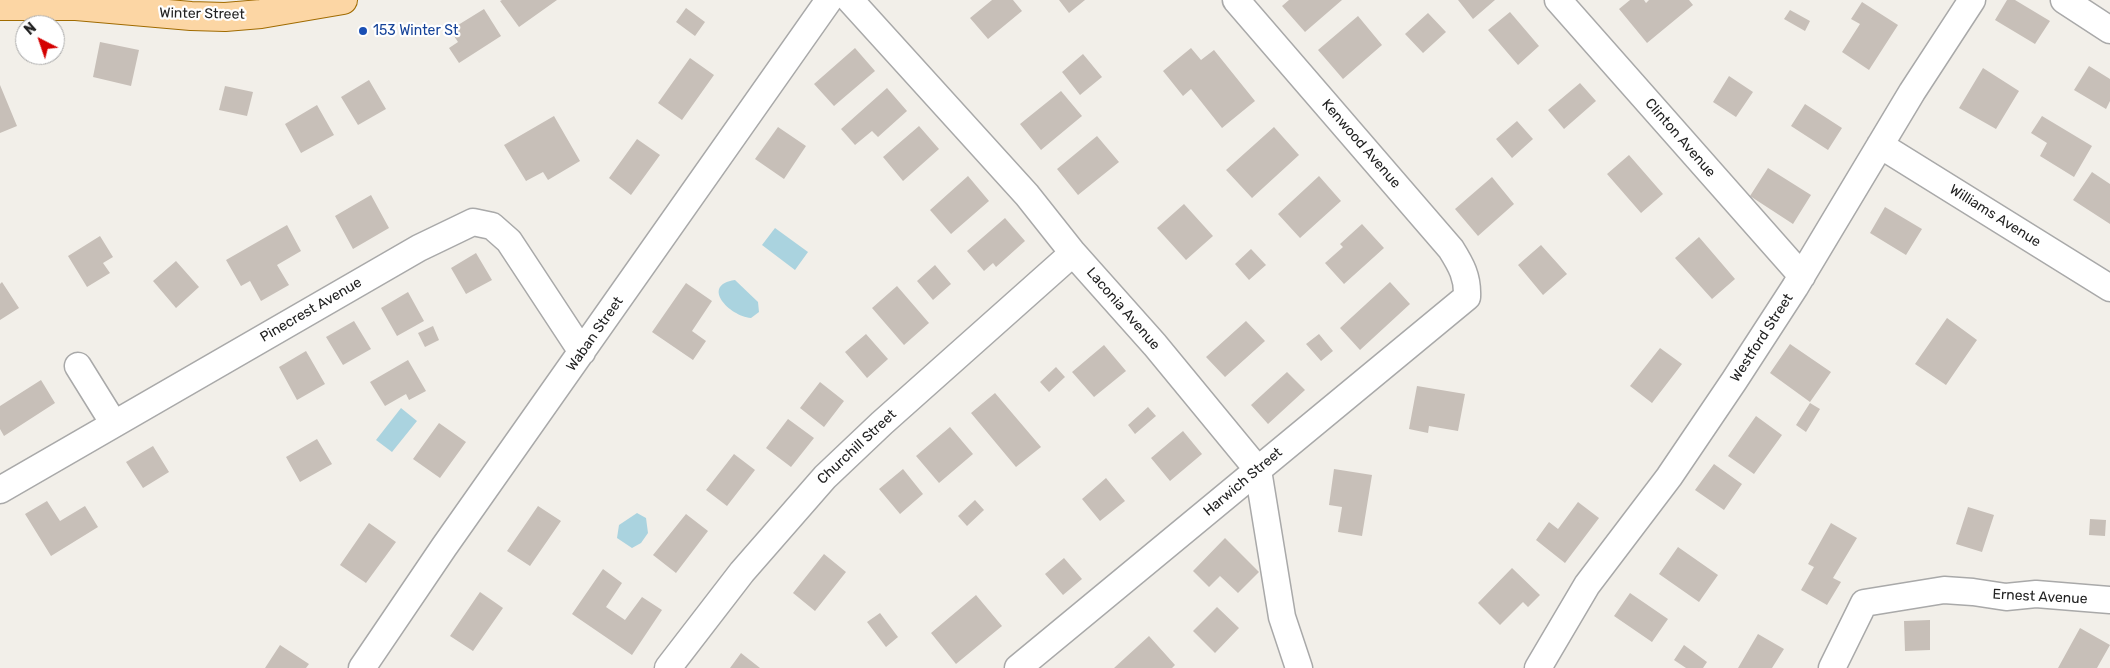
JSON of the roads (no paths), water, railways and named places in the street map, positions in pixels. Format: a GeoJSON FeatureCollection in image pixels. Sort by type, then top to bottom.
{"type":"FeatureCollection","features":[{"type":"Feature","properties":{"kind":"main road","name":"Winter Street"},"geometry":{"type":"LineString","coordinates":[[0,6],[76,6],[191,16],[225,17],[261,14],[343,0]]}},
{"type":"Feature","properties":{"kind":"street","name":"Waban Street"},"geometry":{"type":"LineString","coordinates":[[362,668],[444,547],[829,0]]}},
{"type":"Feature","properties":{"kind":"street","name":"Laconia Avenue"},"geometry":{"type":"LineString","coordinates":[[850,0],[1027,195],[1073,253],[1155,345],[1258,470]]}},
{"type":"Feature","properties":{"kind":"street","name":"Kenwood Avenue"},"geometry":{"type":"LineString","coordinates":[[1236,0],[1451,249],[1462,267],[1468,282],[1467,297]]}},
{"type":"Feature","properties":{"kind":"street","name":"Clinton Avenue"},"geometry":{"type":"LineString","coordinates":[[1558,0],[1802,276]]}},
{"type":"Feature","properties":{"kind":"street","name":"Westford Street"},"geometry":{"type":"LineString","coordinates":[[1538,668],[1587,585],[1669,477],[1734,381],[1802,276],[1880,144],[1972,0]]}},
{"type":"Feature","properties":{"kind":"street"},"geometry":{"type":"LineString","coordinates":[[2064,0],[2110,30]]}},
{"type":"Feature","properties":{"kind":"street","name":"Williams Avenue"},"geometry":{"type":"LineString","coordinates":[[1880,144],[2110,288]]}},
{"type":"Feature","properties":{"kind":"street","name":"Pinecrest Avenue"},"geometry":{"type":"LineString","coordinates":[[0,490],[419,248],[474,222],[492,226],[509,241],[582,352]]}},
{"type":"Feature","properties":{"kind":"street","name":"Churchill Street"},"geometry":{"type":"LineString","coordinates":[[668,668],[742,572],[825,477],[882,423],[1073,253]]}},
{"type":"Feature","properties":{"kind":"street","name":"Harwich Street"},"geometry":{"type":"LineString","coordinates":[[1018,668],[1467,297]]}},
{"type":"Feature","properties":{"kind":"street"},"geometry":{"type":"LineString","coordinates":[[78,366],[114,424]]}},
{"type":"Feature","properties":{"kind":"street"},"geometry":{"type":"LineString","coordinates":[[1258,470],[1282,617],[1299,668]]}},
{"type":"Feature","properties":{"kind":"street","name":"Ernest Avenue"},"geometry":{"type":"LineString","coordinates":[[1832,668],[1864,603],[1944,590],[2006,597],[2036,594],[2110,600]]}},
{"type":"Feature","properties":{"kind":"water"},"geometry":{"type":"Polygon","coordinates":[[[775,228],[808,252],[795,270],[762,245],[775,228]]]}},
{"type":"Feature","properties":{"kind":"water"},"geometry":{"type":"Polygon","coordinates":[[[735,280],[758,302],[759,312],[751,318],[734,312],[722,300],[719,294],[720,288],[725,283],[735,280]]]}},
{"type":"Feature","properties":{"kind":"water"},"geometry":{"type":"Polygon","coordinates":[[[401,408],[417,421],[392,452],[376,440],[401,408]]]}},
{"type":"Feature","properties":{"kind":"water"},"geometry":{"type":"Polygon","coordinates":[[[637,513],[646,518],[648,533],[641,543],[632,548],[617,538],[619,525],[637,513]]]}},
{"type":"Feature","properties":{"kind":"place","name":"153 Winter St"},"geometry":{"type":"Point","coordinates":[363,31]}}]}
